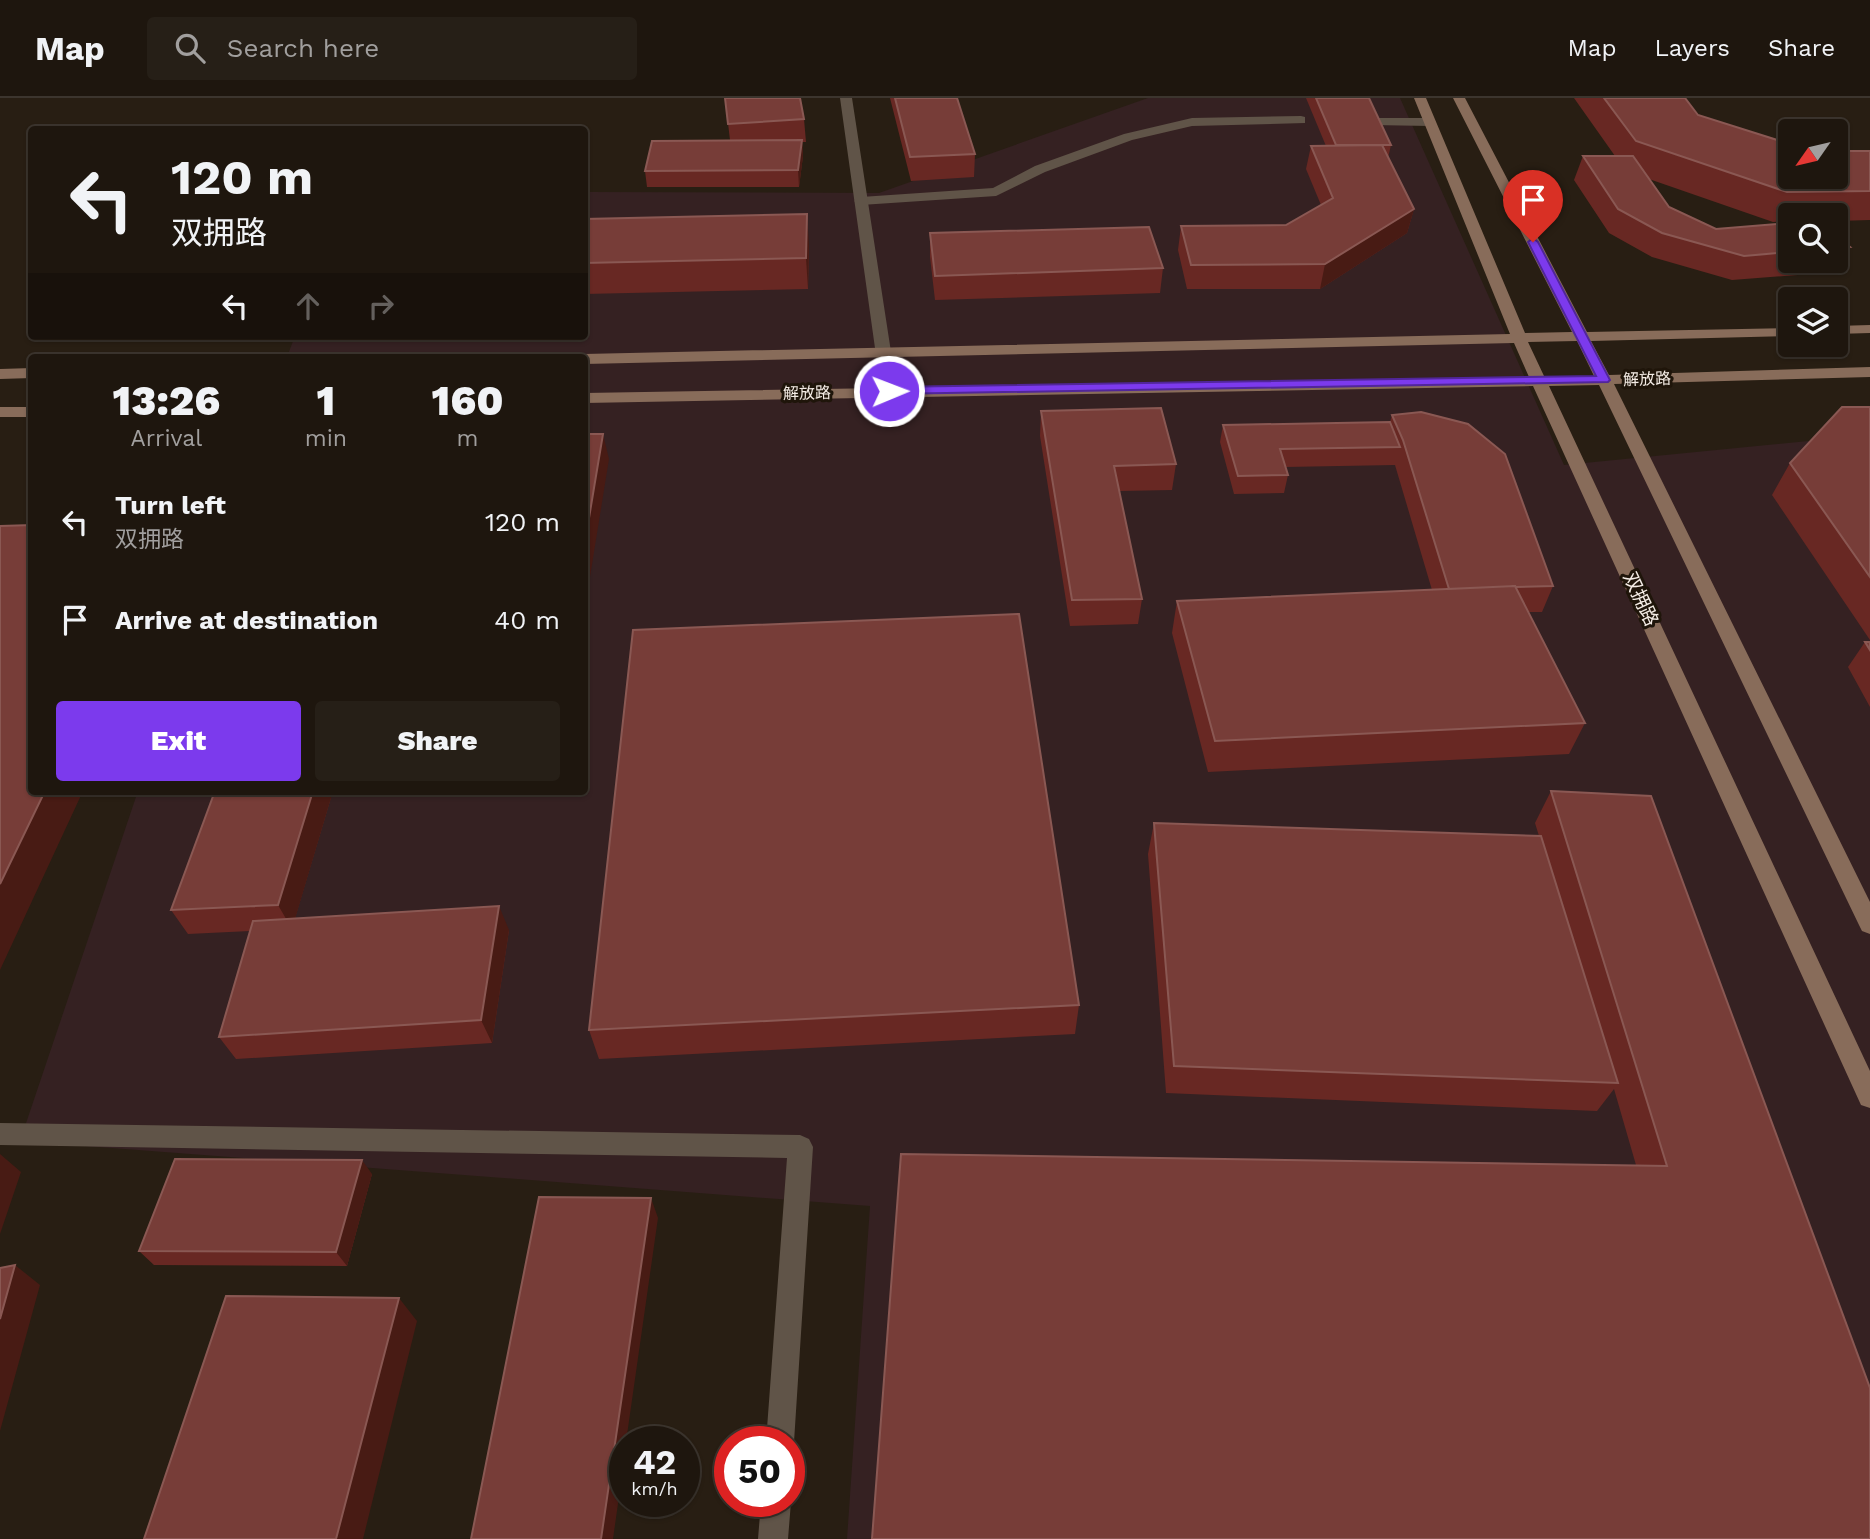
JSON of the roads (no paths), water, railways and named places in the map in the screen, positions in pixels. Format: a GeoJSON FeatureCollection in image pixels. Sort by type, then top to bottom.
{"type":"FeatureCollection","features":[{"type":"Feature","properties":{"kind":"main road","name":"双拥路"},"geometry":{"type":"LineString","coordinates":[[1420,98],[1520,338],[1870,1097]]}},
{"type":"Feature","properties":{"kind":"main road"},"geometry":{"type":"LineString","coordinates":[[1459,98],[1604,380],[1870,925]]}},
{"type":"Feature","properties":{"kind":"main road"},"geometry":{"type":"LineString","coordinates":[[1848,330],[1870,329]]}},
{"type":"Feature","properties":{"kind":"main road"},"geometry":{"type":"LineString","coordinates":[[588,359],[1778,332]]}},
{"type":"Feature","properties":{"kind":"main road","name":"解放路"},"geometry":{"type":"LineString","coordinates":[[588,398],[1604,380],[1870,372]]}},
{"type":"Feature","properties":{"kind":"main road"},"geometry":{"type":"LineString","coordinates":[[0,374],[28,373]]}},
{"type":"Feature","properties":{"kind":"main road"},"geometry":{"type":"LineString","coordinates":[[0,412],[28,412]]}},
{"type":"Feature","properties":{"kind":"street"},"geometry":{"type":"LineString","coordinates":[[846,98],[889,391]]}},
{"type":"Feature","properties":{"kind":"street"},"geometry":{"type":"LineString","coordinates":[[861,201],[996,192],[1040,169],[1128,137],[1192,122],[1301,120]]}},
{"type":"Feature","properties":{"kind":"street"},"geometry":{"type":"LineString","coordinates":[[1376,122],[1430,122]]}},
{"type":"Feature","properties":{"kind":"street"},"geometry":{"type":"LineString","coordinates":[[0,1134],[800,1147],[781,1426]]}},
{"type":"Feature","properties":{"kind":"street"},"geometry":{"type":"LineString","coordinates":[[773,1539],[775,1517]]}}]}
